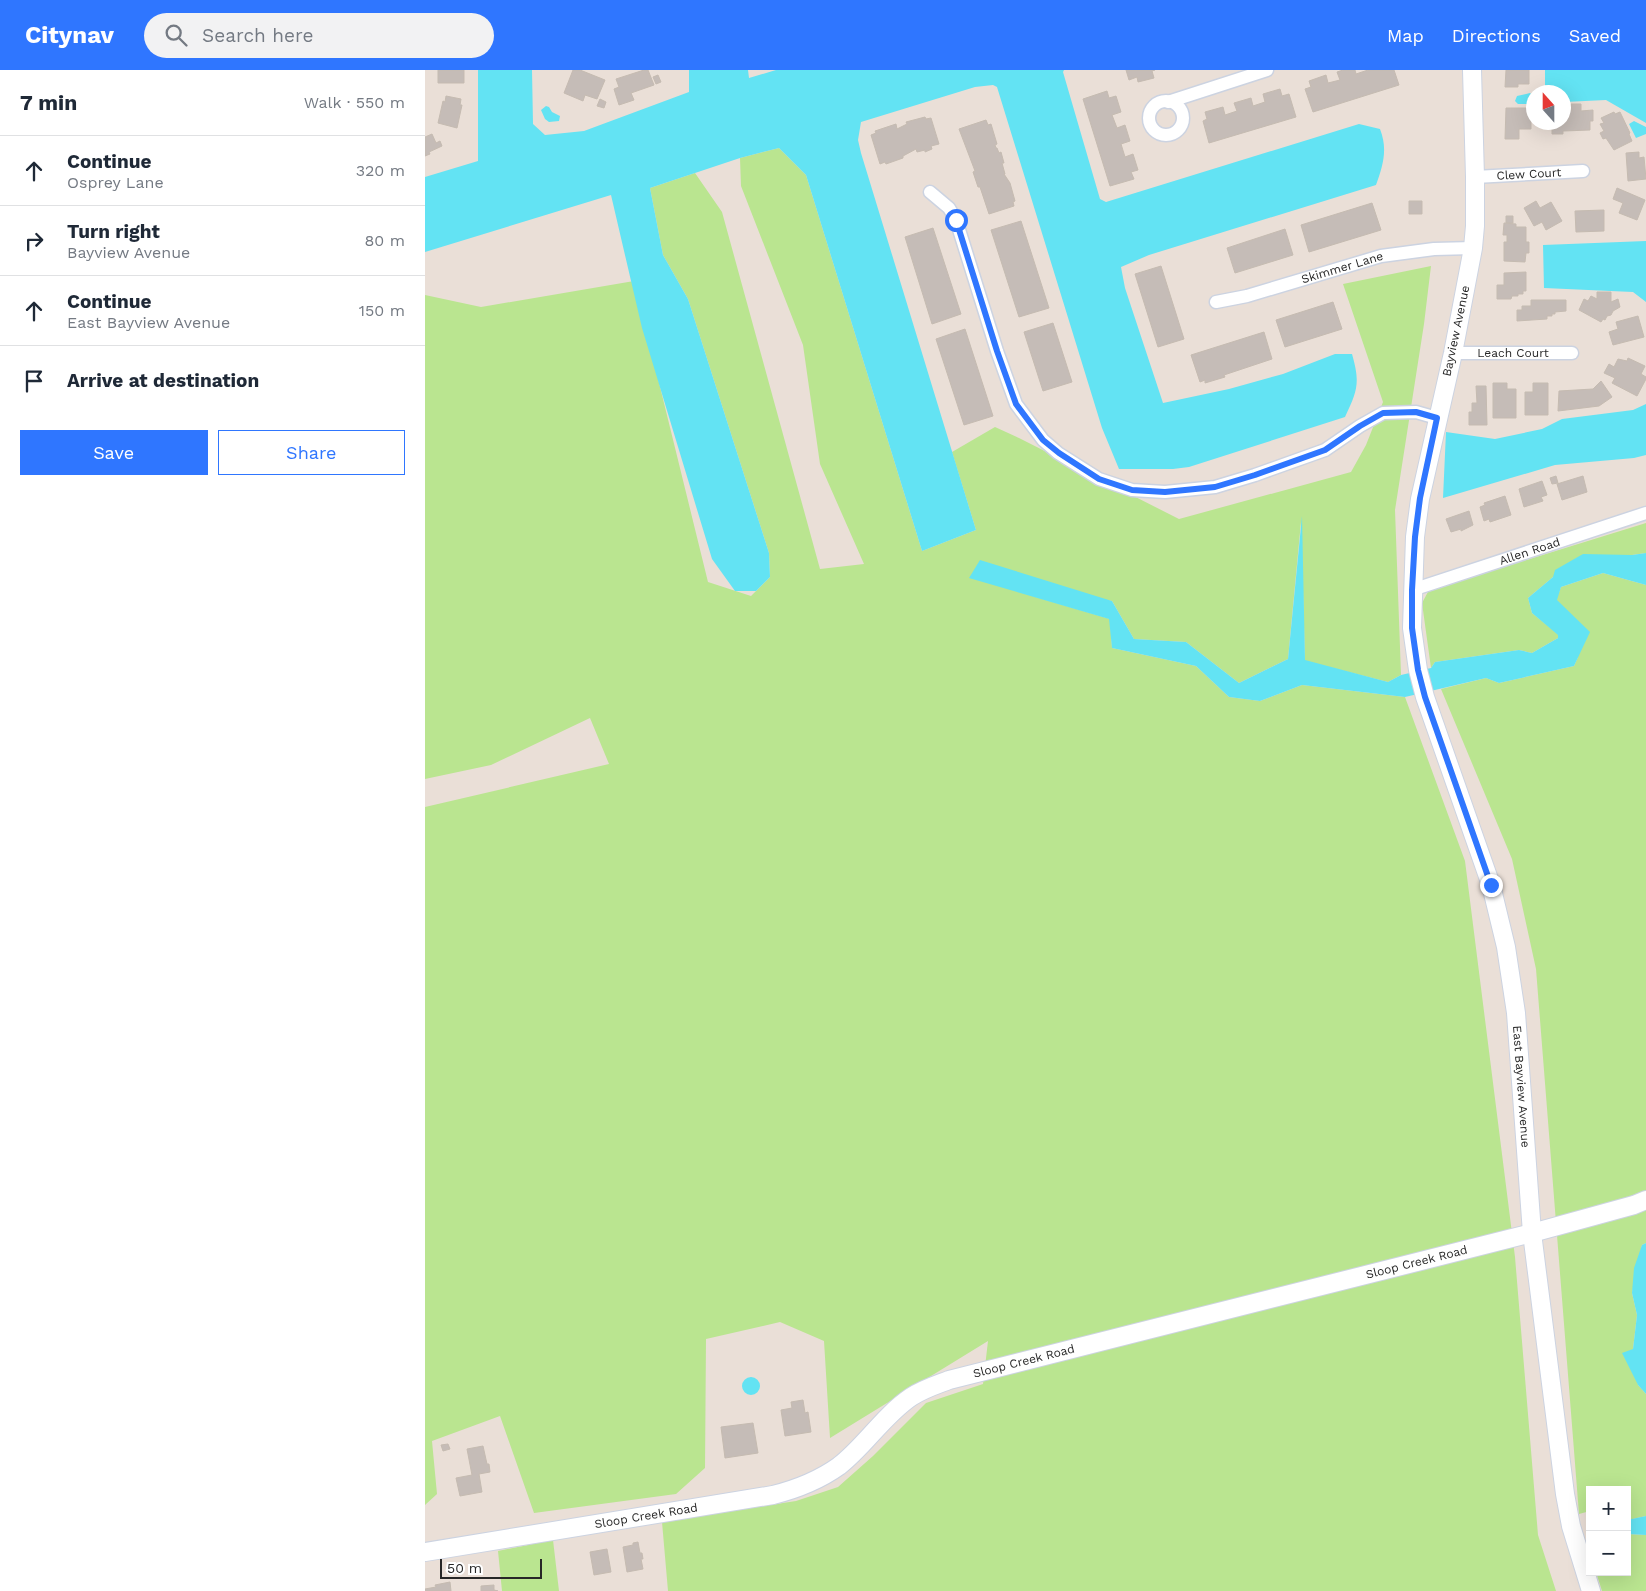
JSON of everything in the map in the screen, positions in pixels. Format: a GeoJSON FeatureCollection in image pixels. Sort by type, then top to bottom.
{"type":"FeatureCollection","features":[{"type":"Feature","properties":{"kind":"main road","name":"Bayview Avenue"},"geometry":{"type":"LineString","coordinates":[[1412,590],[1415,537],[1420,498],[1453,353],[1473,248],[1475,177],[1472,70]]}},
{"type":"Feature","properties":{"kind":"main road","name":"East Bayview Avenue"},"geometry":{"type":"LineString","coordinates":[[1412,590],[1412,628],[1418,670],[1425,697],[1491,885],[1506,947],[1516,1013],[1532,1233],[1565,1494],[1571,1526],[1591,1591]]}},
{"type":"Feature","properties":{"kind":"main road","name":"Sloop Creek Road"},"geometry":{"type":"LineString","coordinates":[[425,1552],[773,1495],[796,1489],[822,1477],[841,1464],[896,1409],[911,1397],[929,1387],[949,1380],[1532,1233],[1646,1200]]}},
{"type":"Feature","properties":{"kind":"street"},"geometry":{"type":"LineString","coordinates":[[1168,102],[1267,70]]}},
{"type":"Feature","properties":{"kind":"street","name":"Clew Court"},"geometry":{"type":"LineString","coordinates":[[1475,177],[1583,171]]}},
{"type":"Feature","properties":{"kind":"street"},"geometry":{"type":"LineString","coordinates":[[930,192],[949,208],[956,220],[997,351],[1016,404],[1048,444],[1099,479],[1132,490],[1165,492],[1215,487],[1325,450],[1383,413],[1416,412],[1437,418]]}},
{"type":"Feature","properties":{"kind":"street","name":"Skimmer Lane"},"geometry":{"type":"LineString","coordinates":[[1216,302],[1247,296],[1381,256],[1434,249],[1473,248]]}},
{"type":"Feature","properties":{"kind":"street","name":"Leach Court"},"geometry":{"type":"LineString","coordinates":[[1453,353],[1572,353]]}},
{"type":"Feature","properties":{"kind":"street","name":"Allen Road"},"geometry":{"type":"LineString","coordinates":[[1412,590],[1646,513]]}},
{"type":"Feature","properties":{"kind":"green space"},"geometry":{"type":"Polygon","coordinates":[[[779,148],[806,175],[922,551],[976,530],[952,452],[995,427],[1179,519],[1351,472],[1366,445],[1383,402],[1343,284],[1431,266],[1424,324],[1395,510],[1401,675],[1388,682],[1305,661],[1301,522],[1288,659],[1239,683],[1186,642],[1134,639],[1112,601],[969,577],[1110,619],[1112,648],[1196,666],[1229,697],[1260,701],[1302,685],[1405,697],[1465,861],[1515,1257],[1538,1535],[1556,1591],[668,1591],[662,1522],[796,1501],[838,1487],[873,1456],[926,1403],[983,1384],[988,1341],[830,1438],[824,1341],[780,1322],[706,1339],[705,1468],[676,1494],[534,1513],[500,1416],[432,1441],[437,1494],[425,1505],[425,807],[609,764],[590,718],[491,765],[425,779],[425,295],[481,307],[634,281],[708,582],[751,596],[770,577],[769,553],[688,299],[663,255],[650,188],[695,173],[722,212],[820,569],[864,564],[820,464],[803,345],[741,186],[740,158],[779,148]]]}},
{"type":"Feature","properties":{"kind":"green space"},"geometry":{"type":"Polygon","coordinates":[[[1646,523],[1646,553],[1632,555],[1553,577],[1528,598],[1532,613],[1559,635],[1558,638],[1532,653],[1519,650],[1435,662],[1431,668],[1422,603],[1429,590],[1646,523]]]}},
{"type":"Feature","properties":{"kind":"green space"},"geometry":{"type":"Polygon","coordinates":[[[1603,573],[1646,585],[1646,1243],[1642,1245],[1632,1293],[1637,1315],[1633,1349],[1638,1385],[1646,1394],[1646,1516],[1631,1519],[1631,1486],[1586,1486],[1586,1512],[1579,1514],[1536,969],[1512,859],[1441,689],[1486,678],[1499,683],[1574,666],[1578,657],[1556,600],[1561,587],[1603,573]]]}},
{"type":"Feature","properties":{"kind":"green space"},"geometry":{"type":"Polygon","coordinates":[[[1631,1534],[1646,1535],[1646,1591],[1602,1591],[1597,1576],[1631,1576],[1631,1534]]]}},
{"type":"Feature","properties":{"kind":"green space"},"geometry":{"type":"Polygon","coordinates":[[[553,1540],[559,1591],[502,1591],[498,1551],[553,1540]]]}},
{"type":"Feature","properties":{"kind":"water"},"geometry":{"type":"Polygon","coordinates":[[[478,70],[532,70],[533,124],[545,135],[584,131],[689,92],[689,70],[748,70],[749,78],[776,70],[1064,70],[1063,72],[1100,199],[1106,202],[1359,124],[1380,129],[1384,144],[1384,157],[1376,185],[1149,255],[1121,267],[1125,288],[1163,403],[1229,389],[1283,374],[1335,354],[1352,354],[1357,379],[1353,400],[1345,417],[1189,467],[1173,469],[1119,469],[1102,428],[997,87],[993,85],[975,87],[861,122],[858,140],[861,153],[976,530],[922,551],[806,175],[779,148],[740,158],[650,188],[663,255],[688,299],[769,553],[770,577],[756,591],[735,591],[712,559],[642,328],[611,195],[425,252],[425,177],[478,161],[478,70]]]}},
{"type":"Feature","properties":{"kind":"water"},"geometry":{"type":"Polygon","coordinates":[[[1545,70],[1646,70],[1646,123],[1606,100],[1571,102],[1571,85],[1545,85],[1545,70]]]}},
{"type":"Feature","properties":{"kind":"water"},"geometry":{"type":"Polygon","coordinates":[[[1526,94],[1526,104],[1518,104],[1515,101],[1517,96],[1526,94]]]}},
{"type":"Feature","properties":{"kind":"water"},"geometry":{"type":"Polygon","coordinates":[[[546,106],[560,116],[559,121],[549,122],[545,119],[541,110],[546,106]]]}},
{"type":"Feature","properties":{"kind":"water"},"geometry":{"type":"Polygon","coordinates":[[[1634,121],[1646,127],[1646,134],[1636,138],[1629,124],[1634,121]]]}},
{"type":"Feature","properties":{"kind":"water"},"geometry":{"type":"Polygon","coordinates":[[[1646,241],[1646,302],[1633,292],[1544,288],[1543,245],[1646,241]]]}},
{"type":"Feature","properties":{"kind":"water"},"geometry":{"type":"Polygon","coordinates":[[[1646,404],[1646,455],[1634,458],[1555,465],[1443,498],[1446,432],[1495,439],[1542,429],[1562,419],[1633,410],[1646,404]]]}},
{"type":"Feature","properties":{"kind":"water"},"geometry":{"type":"Polygon","coordinates":[[[1302,516],[1305,660],[1388,682],[1401,675],[1431,668],[1435,662],[1519,650],[1532,653],[1558,638],[1558,635],[1532,613],[1528,598],[1553,577],[1555,570],[1583,554],[1632,555],[1646,553],[1646,585],[1603,573],[1561,587],[1557,600],[1590,632],[1574,666],[1499,683],[1486,678],[1405,697],[1302,685],[1260,701],[1229,697],[1196,666],[1112,648],[1109,619],[969,578],[980,560],[1112,601],[1134,639],[1186,642],[1239,683],[1288,659],[1302,516]]]}},
{"type":"Feature","properties":{"kind":"water"},"geometry":{"type":"Polygon","coordinates":[[[1646,1243],[1646,1394],[1638,1385],[1622,1353],[1633,1349],[1637,1315],[1632,1293],[1634,1268],[1642,1245],[1646,1243]]]}},
{"type":"Feature","properties":{"kind":"water"},"geometry":{"type":"Polygon","coordinates":[[[751,1377],[757,1380],[760,1386],[757,1392],[751,1395],[745,1392],[742,1386],[745,1380],[751,1377]]]}},
{"type":"Feature","properties":{"kind":"water"},"geometry":{"type":"Polygon","coordinates":[[[1646,1516],[1646,1535],[1631,1534],[1631,1519],[1646,1516]]]}},
{"type":"Feature","properties":{"kind":"building"},"geometry":{"type":"Polygon","coordinates":[[[438,70],[464,70],[464,83],[438,83],[438,70]]]}},
{"type":"Feature","properties":{"kind":"building"},"geometry":{"type":"Polygon","coordinates":[[[573,70],[580,70],[605,80],[597,99],[585,95],[583,101],[564,93],[573,70]]]}},
{"type":"Feature","properties":{"kind":"building"},"geometry":{"type":"Polygon","coordinates":[[[648,70],[654,85],[631,93],[634,100],[619,105],[614,89],[619,87],[616,79],[648,70]]]}},
{"type":"Feature","properties":{"kind":"building"},"geometry":{"type":"Polygon","coordinates":[[[1126,70],[1155,70],[1152,71],[1154,78],[1138,82],[1137,77],[1129,80],[1126,70]]]}},
{"type":"Feature","properties":{"kind":"building"},"geometry":{"type":"Polygon","coordinates":[[[1355,70],[1356,74],[1368,70],[1394,70],[1399,85],[1313,112],[1305,89],[1311,87],[1309,81],[1326,75],[1328,83],[1340,80],[1337,72],[1355,70]]]}},
{"type":"Feature","properties":{"kind":"building"},"geometry":{"type":"Polygon","coordinates":[[[1506,70],[1529,70],[1529,84],[1518,84],[1518,87],[1505,87],[1506,70]]]}},
{"type":"Feature","properties":{"kind":"building"},"geometry":{"type":"Polygon","coordinates":[[[658,75],[661,82],[656,84],[653,77],[658,75]]]}},
{"type":"Feature","properties":{"kind":"building"},"geometry":{"type":"Polygon","coordinates":[[[1280,89],[1282,96],[1289,94],[1296,117],[1209,143],[1203,121],[1207,119],[1205,112],[1223,107],[1225,115],[1237,111],[1234,103],[1251,98],[1253,106],[1265,102],[1263,94],[1280,89]]]}},
{"type":"Feature","properties":{"kind":"building"},"geometry":{"type":"Polygon","coordinates":[[[1107,91],[1109,98],[1116,96],[1121,112],[1112,115],[1117,128],[1125,125],[1130,141],[1121,144],[1125,157],[1133,154],[1138,170],[1131,172],[1134,179],[1110,186],[1083,99],[1107,91]]]}},
{"type":"Feature","properties":{"kind":"building"},"geometry":{"type":"Polygon","coordinates":[[[446,96],[461,99],[460,105],[462,105],[457,128],[438,123],[446,96]]]}},
{"type":"Feature","properties":{"kind":"building"},"geometry":{"type":"Polygon","coordinates":[[[600,99],[606,102],[604,108],[597,106],[600,99]]]}},
{"type":"Feature","properties":{"kind":"building"},"geometry":{"type":"Polygon","coordinates":[[[1571,104],[1581,104],[1581,111],[1593,110],[1593,121],[1590,121],[1590,130],[1563,131],[1563,134],[1552,134],[1552,130],[1571,130],[1571,104]]]}},
{"type":"Feature","properties":{"kind":"building"},"geometry":{"type":"Polygon","coordinates":[[[1506,108],[1526,108],[1526,129],[1519,129],[1519,139],[1505,139],[1506,108]]]}},
{"type":"Feature","properties":{"kind":"building"},"geometry":{"type":"Polygon","coordinates":[[[1614,112],[1615,114],[1620,112],[1632,141],[1614,150],[1606,138],[1603,139],[1600,133],[1604,131],[1600,124],[1604,123],[1601,118],[1614,112]]]}},
{"type":"Feature","properties":{"kind":"building"},"geometry":{"type":"Polygon","coordinates":[[[925,117],[926,119],[931,118],[939,144],[931,146],[932,149],[925,152],[925,150],[917,152],[916,149],[903,156],[903,158],[886,164],[885,162],[880,164],[871,135],[876,133],[875,131],[896,124],[897,129],[907,124],[906,122],[925,117]]]}},
{"type":"Feature","properties":{"kind":"building"},"geometry":{"type":"Polygon","coordinates":[[[986,120],[988,125],[991,124],[997,144],[995,145],[996,148],[999,153],[1001,152],[1004,163],[1002,163],[1004,174],[1010,183],[1015,201],[1013,202],[1014,206],[989,214],[959,129],[986,120]]]}},
{"type":"Feature","properties":{"kind":"building"},"geometry":{"type":"Polygon","coordinates":[[[432,134],[436,143],[440,141],[442,146],[425,156],[425,137],[432,134]]]}},
{"type":"Feature","properties":{"kind":"building"},"geometry":{"type":"Polygon","coordinates":[[[1639,152],[1639,158],[1644,157],[1646,179],[1628,181],[1626,153],[1639,152]]]}},
{"type":"Feature","properties":{"kind":"building"},"geometry":{"type":"Polygon","coordinates":[[[1617,188],[1645,200],[1637,220],[1619,213],[1623,203],[1613,199],[1617,188]]]}},
{"type":"Feature","properties":{"kind":"building"},"geometry":{"type":"Polygon","coordinates":[[[1409,201],[1422,201],[1422,214],[1409,214],[1409,201]]]}},
{"type":"Feature","properties":{"kind":"building"},"geometry":{"type":"Polygon","coordinates":[[[1536,201],[1540,208],[1551,202],[1562,221],[1546,230],[1542,222],[1534,226],[1524,208],[1536,201]]]}},
{"type":"Feature","properties":{"kind":"building"},"geometry":{"type":"Polygon","coordinates":[[[1372,203],[1381,230],[1309,252],[1301,225],[1372,203]]]}},
{"type":"Feature","properties":{"kind":"building"},"geometry":{"type":"Polygon","coordinates":[[[1604,210],[1604,231],[1576,232],[1575,211],[1604,210]]]}},
{"type":"Feature","properties":{"kind":"building"},"geometry":{"type":"Polygon","coordinates":[[[1506,216],[1513,216],[1513,223],[1506,223],[1506,216]]]}},
{"type":"Feature","properties":{"kind":"building"},"geometry":{"type":"Polygon","coordinates":[[[1021,221],[1049,308],[1019,317],[991,230],[1021,221]]]}},
{"type":"Feature","properties":{"kind":"building"},"geometry":{"type":"Polygon","coordinates":[[[1504,223],[1516,224],[1516,227],[1526,227],[1526,242],[1529,242],[1529,253],[1526,253],[1525,262],[1504,261],[1504,242],[1507,242],[1507,235],[1503,235],[1504,223]]]}},
{"type":"Feature","properties":{"kind":"building"},"geometry":{"type":"Polygon","coordinates":[[[933,228],[961,314],[932,324],[905,237],[933,228]]]}},
{"type":"Feature","properties":{"kind":"building"},"geometry":{"type":"Polygon","coordinates":[[[1285,229],[1293,255],[1235,273],[1227,248],[1285,229]]]}},
{"type":"Feature","properties":{"kind":"building"},"geometry":{"type":"Polygon","coordinates":[[[1161,266],[1184,339],[1158,347],[1135,274],[1161,266]]]}},
{"type":"Feature","properties":{"kind":"building"},"geometry":{"type":"Polygon","coordinates":[[[1526,272],[1526,291],[1523,291],[1523,294],[1512,296],[1511,299],[1497,299],[1497,285],[1504,285],[1504,273],[1526,272]]]}},
{"type":"Feature","properties":{"kind":"building"},"geometry":{"type":"Polygon","coordinates":[[[1597,292],[1611,292],[1611,302],[1618,299],[1620,307],[1601,322],[1579,310],[1584,299],[1588,301],[1591,296],[1597,299],[1597,292]]]}},
{"type":"Feature","properties":{"kind":"building"},"geometry":{"type":"Polygon","coordinates":[[[1531,300],[1566,300],[1566,311],[1555,312],[1552,316],[1547,316],[1547,319],[1517,321],[1517,310],[1522,310],[1522,306],[1531,306],[1531,300]]]}},
{"type":"Feature","properties":{"kind":"building"},"geometry":{"type":"Polygon","coordinates":[[[1333,302],[1342,329],[1285,347],[1276,320],[1333,302]]]}},
{"type":"Feature","properties":{"kind":"building"},"geometry":{"type":"Polygon","coordinates":[[[1638,316],[1644,337],[1613,345],[1609,332],[1618,329],[1616,322],[1638,316]]]}},
{"type":"Feature","properties":{"kind":"building"},"geometry":{"type":"Polygon","coordinates":[[[1053,323],[1072,382],[1043,391],[1024,332],[1053,323]]]}},
{"type":"Feature","properties":{"kind":"building"},"geometry":{"type":"Polygon","coordinates":[[[965,329],[993,416],[964,425],[936,339],[965,329]]]}},
{"type":"Feature","properties":{"kind":"building"},"geometry":{"type":"Polygon","coordinates":[[[1264,332],[1272,359],[1224,375],[1225,377],[1205,383],[1205,380],[1200,382],[1191,355],[1264,332]]]}},
{"type":"Feature","properties":{"kind":"building"},"geometry":{"type":"Polygon","coordinates":[[[1628,358],[1645,366],[1641,374],[1646,379],[1637,396],[1612,383],[1615,378],[1604,373],[1609,364],[1614,367],[1618,359],[1627,361],[1628,358]]]}},
{"type":"Feature","properties":{"kind":"building"},"geometry":{"type":"Polygon","coordinates":[[[1601,381],[1612,397],[1599,406],[1558,411],[1559,391],[1593,389],[1601,381]]]}},
{"type":"Feature","properties":{"kind":"building"},"geometry":{"type":"Polygon","coordinates":[[[1493,383],[1507,383],[1507,389],[1516,389],[1516,418],[1493,418],[1493,383]]]}},
{"type":"Feature","properties":{"kind":"building"},"geometry":{"type":"Polygon","coordinates":[[[1533,383],[1548,383],[1548,415],[1525,415],[1525,392],[1533,392],[1533,383]]]}},
{"type":"Feature","properties":{"kind":"building"},"geometry":{"type":"Polygon","coordinates":[[[1476,386],[1486,386],[1487,425],[1469,425],[1469,412],[1472,412],[1472,403],[1477,403],[1476,386]]]}},
{"type":"Feature","properties":{"kind":"building"},"geometry":{"type":"Polygon","coordinates":[[[1556,476],[1558,483],[1552,484],[1550,478],[1556,476]]]}},
{"type":"Feature","properties":{"kind":"building"},"geometry":{"type":"Polygon","coordinates":[[[1583,476],[1587,492],[1562,500],[1557,484],[1583,476]]]}},
{"type":"Feature","properties":{"kind":"building"},"geometry":{"type":"Polygon","coordinates":[[[1542,481],[1547,495],[1541,497],[1543,501],[1524,507],[1519,489],[1542,481]]]}},
{"type":"Feature","properties":{"kind":"building"},"geometry":{"type":"Polygon","coordinates":[[[1505,496],[1511,515],[1490,522],[1489,519],[1484,521],[1480,507],[1485,505],[1484,503],[1505,496]]]}},
{"type":"Feature","properties":{"kind":"building"},"geometry":{"type":"Polygon","coordinates":[[[1469,511],[1473,525],[1461,531],[1461,529],[1451,532],[1446,519],[1469,511]]]}},
{"type":"Feature","properties":{"kind":"building"},"geometry":{"type":"Polygon","coordinates":[[[803,1400],[805,1413],[808,1412],[811,1432],[785,1436],[781,1410],[792,1408],[791,1402],[803,1400]]]}},
{"type":"Feature","properties":{"kind":"building"},"geometry":{"type":"Polygon","coordinates":[[[753,1423],[758,1453],[725,1458],[721,1427],[753,1423]]]}},
{"type":"Feature","properties":{"kind":"building"},"geometry":{"type":"Polygon","coordinates":[[[448,1444],[450,1449],[443,1451],[441,1445],[448,1444]]]}},
{"type":"Feature","properties":{"kind":"building"},"geometry":{"type":"Polygon","coordinates":[[[483,1446],[490,1472],[479,1474],[482,1492],[460,1496],[456,1478],[472,1475],[467,1449],[483,1446]]]}},
{"type":"Feature","properties":{"kind":"building"},"geometry":{"type":"Polygon","coordinates":[[[638,1542],[640,1553],[642,1553],[643,1569],[627,1572],[623,1547],[638,1542]]]}},
{"type":"Feature","properties":{"kind":"building"},"geometry":{"type":"Polygon","coordinates":[[[607,1549],[611,1572],[594,1575],[590,1552],[607,1549]]]}},
{"type":"Feature","properties":{"kind":"building"},"geometry":{"type":"Polygon","coordinates":[[[450,1582],[451,1591],[425,1591],[425,1589],[436,1587],[435,1585],[450,1582]]]}},
{"type":"Feature","properties":{"kind":"building"},"geometry":{"type":"Polygon","coordinates":[[[494,1585],[494,1590],[498,1591],[481,1591],[481,1586],[494,1585]]]}},
{"type":"Feature","properties":{"kind":"route"},"geometry":{"type":"LineString","coordinates":[[956,220],[997,351],[1016,404],[1043,440],[1059,453],[1099,479],[1132,490],[1165,492],[1215,487],[1325,450],[1369,420],[1383,413],[1416,412],[1437,418],[1420,498],[1415,537],[1412,628],[1418,670],[1425,697],[1491,885]]}}]}
